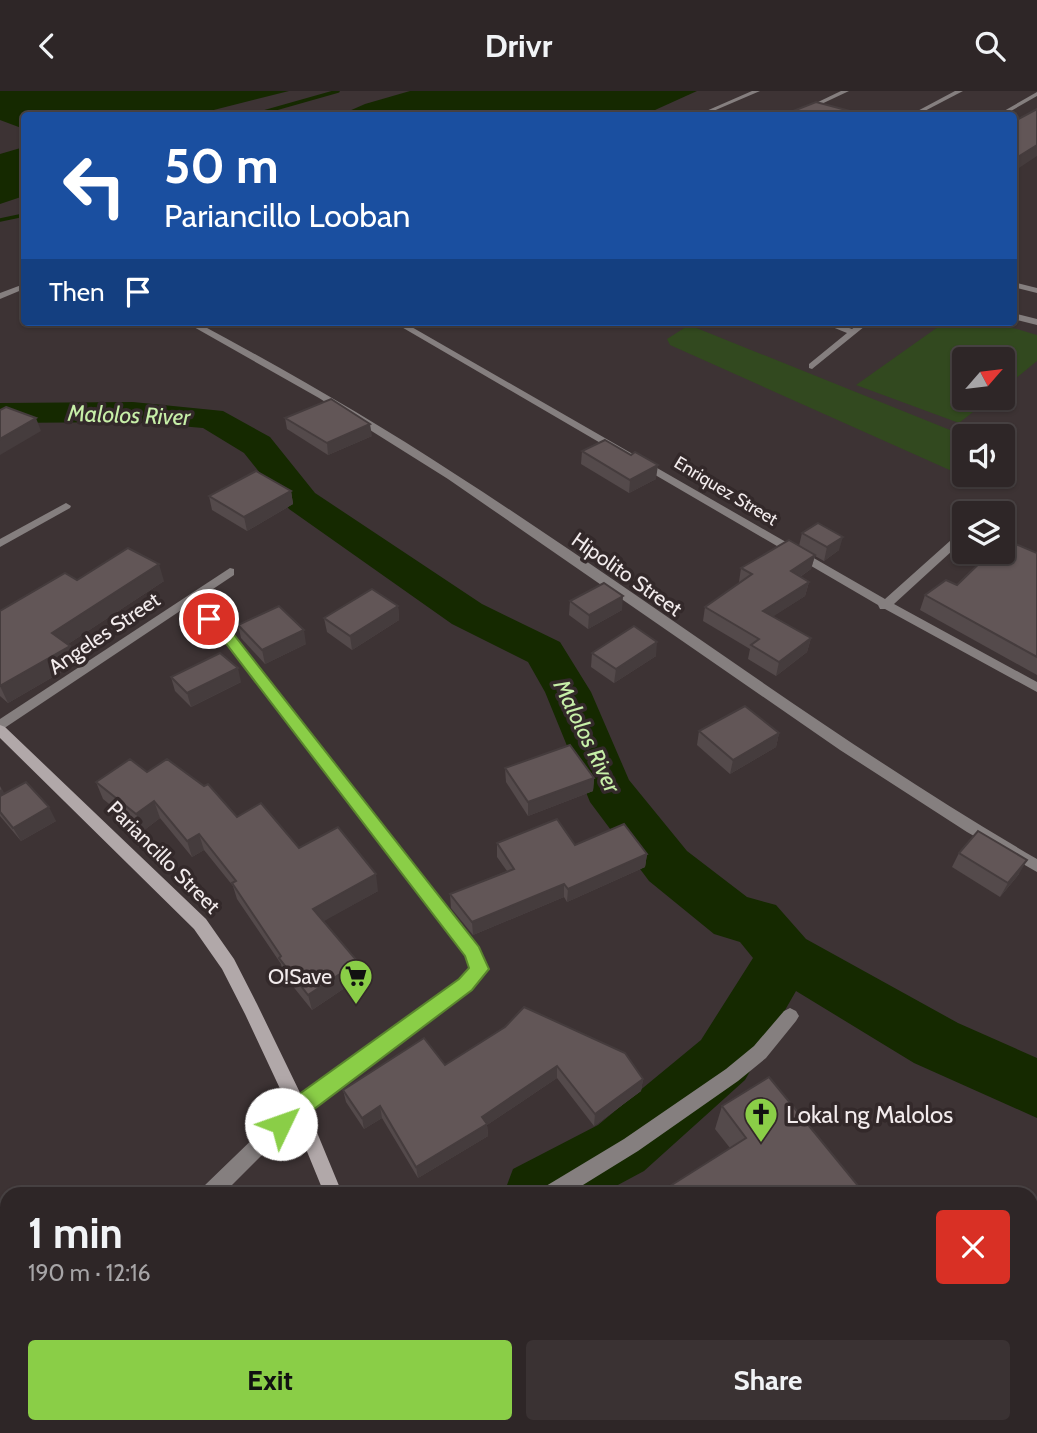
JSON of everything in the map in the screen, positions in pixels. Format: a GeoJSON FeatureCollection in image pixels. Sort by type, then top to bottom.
{"type":"FeatureCollection","features":[{"type":"Feature","properties":{"kind":"main road","name":"Pariancillo Street"},"geometry":{"type":"LineString","coordinates":[[0,728],[200,924],[228,964],[298,1107],[331,1187]]}},
{"type":"Feature","properties":{"kind":"street"},"geometry":{"type":"LineString","coordinates":[[707,112],[757,91]]}},
{"type":"Feature","properties":{"kind":"street"},"geometry":{"type":"LineString","coordinates":[[820,91],[838,95]]}},
{"type":"Feature","properties":{"kind":"street"},"geometry":{"type":"LineString","coordinates":[[801,112],[846,91]]}},
{"type":"Feature","properties":{"kind":"street"},"geometry":{"type":"LineString","coordinates":[[919,112],[960,91]]}},
{"type":"Feature","properties":{"kind":"street"},"geometry":{"type":"LineString","coordinates":[[1005,112],[1037,94]]}},
{"type":"Feature","properties":{"kind":"street"},"geometry":{"type":"LineString","coordinates":[[1017,285],[1037,291]]}},
{"type":"Feature","properties":{"kind":"street"},"geometry":{"type":"LineString","coordinates":[[0,296],[21,287]]}},
{"type":"Feature","properties":{"kind":"street"},"geometry":{"type":"LineString","coordinates":[[1024,319],[1037,309]]}},
{"type":"Feature","properties":{"kind":"street"},"geometry":{"type":"LineString","coordinates":[[1017,317],[1037,323]]}},
{"type":"Feature","properties":{"kind":"street","name":"Hipolito Street"},"geometry":{"type":"LineString","coordinates":[[196,326],[336,403],[535,531],[686,639],[960,822],[1037,866]]}},
{"type":"Feature","properties":{"kind":"street","name":"Enriquez Street"},"geometry":{"type":"LineString","coordinates":[[404,326],[619,448],[884,606],[1037,688]]}},
{"type":"Feature","properties":{"kind":"street"},"geometry":{"type":"LineString","coordinates":[[836,326],[853,332]]}},
{"type":"Feature","properties":{"kind":"street"},"geometry":{"type":"LineString","coordinates":[[812,366],[861,326]]}},
{"type":"Feature","properties":{"kind":"street"},"geometry":{"type":"LineString","coordinates":[[0,544],[66,506]]}},
{"type":"Feature","properties":{"kind":"street"},"geometry":{"type":"LineString","coordinates":[[884,606],[952,545]]}},
{"type":"Feature","properties":{"kind":"street","name":"Angeles Street"},"geometry":{"type":"LineString","coordinates":[[0,728],[230,572]]}},
{"type":"Feature","properties":{"kind":"street"},"geometry":{"type":"LineString","coordinates":[[184,603],[226,634],[473,953],[479,969],[466,984],[298,1107],[217,1187]]}},
{"type":"Feature","properties":{"kind":"street"},"geometry":{"type":"LineString","coordinates":[[563,1187],[631,1145],[732,1075],[760,1052],[790,1016]]}},
{"type":"Feature","properties":{"kind":"shaded area"},"geometry":{"type":"Polygon","coordinates":[[[0,91],[289,91],[206,112],[21,112],[21,128],[0,120],[0,91]]]}},
{"type":"Feature","properties":{"kind":"shaded area"},"geometry":{"type":"Polygon","coordinates":[[[410,91],[697,91],[651,112],[347,112],[410,91]]]}},
{"type":"Feature","properties":{"kind":"shaded area"},"geometry":{"type":"Polygon","coordinates":[[[21,148],[21,197],[0,204],[0,154],[21,148]]]}},
{"type":"Feature","properties":{"kind":"shaded area"},"geometry":{"type":"Polygon","coordinates":[[[691,326],[952,431],[952,471],[670,345],[667,339],[691,326]]]}},
{"type":"Feature","properties":{"kind":"shaded area"},"geometry":{"type":"Polygon","coordinates":[[[939,326],[1007,326],[1037,335],[1037,361],[1015,379],[1015,347],[952,347],[952,410],[976,410],[959,423],[856,385],[939,326]]]}},
{"type":"Feature","properties":{"kind":"building"},"geometry":{"type":"Polygon","coordinates":[[[816,102],[854,112],[791,112],[816,102]]]}},
{"type":"Feature","properties":{"kind":"building"},"geometry":{"type":"Polygon","coordinates":[[[1037,109],[1037,145],[1017,158],[1017,120],[1037,109]]]}},
{"type":"Feature","properties":{"kind":"building"},"geometry":{"type":"Polygon","coordinates":[[[331,399],[370,424],[327,443],[285,418],[331,399]]]}},
{"type":"Feature","properties":{"kind":"building"},"geometry":{"type":"Polygon","coordinates":[[[6,407],[36,418],[0,439],[0,410],[6,407]]]}},
{"type":"Feature","properties":{"kind":"building"},"geometry":{"type":"Polygon","coordinates":[[[605,440],[631,455],[635,452],[658,465],[630,480],[582,451],[605,440]]]}},
{"type":"Feature","properties":{"kind":"building"},"geometry":{"type":"Polygon","coordinates":[[[256,471],[291,491],[244,517],[209,496],[256,471]]]}},
{"type":"Feature","properties":{"kind":"building"},"geometry":{"type":"Polygon","coordinates":[[[818,523],[843,537],[827,547],[802,533],[818,523]]]}},
{"type":"Feature","properties":{"kind":"building"},"geometry":{"type":"Polygon","coordinates":[[[789,540],[815,555],[791,571],[809,582],[763,611],[811,638],[779,662],[751,645],[759,639],[705,607],[752,574],[741,568],[789,540]]]}},
{"type":"Feature","properties":{"kind":"building"},"geometry":{"type":"Polygon","coordinates":[[[1015,544],[1037,553],[1037,657],[925,595],[946,580],[957,585],[979,564],[1015,564],[1015,544]]]}},
{"type":"Feature","properties":{"kind":"building"},"geometry":{"type":"Polygon","coordinates":[[[128,548],[159,564],[52,633],[70,646],[0,686],[0,611],[65,573],[77,580],[128,548]]]}},
{"type":"Feature","properties":{"kind":"building"},"geometry":{"type":"Polygon","coordinates":[[[604,583],[623,596],[589,615],[570,601],[604,583]]]}},
{"type":"Feature","properties":{"kind":"building"},"geometry":{"type":"Polygon","coordinates":[[[372,589],[398,606],[350,636],[324,618],[372,589]]]}},
{"type":"Feature","properties":{"kind":"building"},"geometry":{"type":"Polygon","coordinates":[[[279,606],[304,630],[262,650],[238,625],[279,606]]]}},
{"type":"Feature","properties":{"kind":"building"},"geometry":{"type":"Polygon","coordinates":[[[634,626],[657,642],[616,669],[592,653],[634,626]]]}},
{"type":"Feature","properties":{"kind":"building"},"geometry":{"type":"Polygon","coordinates":[[[220,653],[238,668],[187,693],[171,677],[220,653]]]}},
{"type":"Feature","properties":{"kind":"building"},"geometry":{"type":"Polygon","coordinates":[[[745,706],[779,733],[733,760],[699,731],[745,706]]]}},
{"type":"Feature","properties":{"kind":"building"},"geometry":{"type":"Polygon","coordinates":[[[570,745],[594,778],[528,802],[505,768],[570,745]]]}},
{"type":"Feature","properties":{"kind":"building"},"geometry":{"type":"Polygon","coordinates":[[[130,759],[147,772],[167,759],[204,786],[208,784],[237,817],[261,803],[299,848],[338,827],[376,874],[313,909],[358,962],[308,995],[279,958],[281,956],[232,883],[236,881],[199,834],[187,841],[154,801],[136,814],[96,782],[130,759]]]}},
{"type":"Feature","properties":{"kind":"building"},"geometry":{"type":"Polygon","coordinates":[[[26,782],[49,807],[13,828],[0,812],[0,796],[26,782]]]}},
{"type":"Feature","properties":{"kind":"building"},"geometry":{"type":"Polygon","coordinates":[[[557,819],[575,845],[624,824],[647,854],[568,889],[564,884],[472,922],[450,894],[514,869],[497,843],[557,819]]]}},
{"type":"Feature","properties":{"kind":"building"},"geometry":{"type":"Polygon","coordinates":[[[978,831],[1027,860],[1008,883],[959,853],[978,831]]]}},
{"type":"Feature","properties":{"kind":"building"},"geometry":{"type":"Polygon","coordinates":[[[524,1007],[625,1053],[643,1079],[595,1114],[557,1066],[482,1117],[487,1124],[416,1167],[380,1106],[362,1118],[343,1090],[424,1038],[445,1065],[505,1027],[524,1007]]]}},
{"type":"Feature","properties":{"kind":"building"},"geometry":{"type":"Polygon","coordinates":[[[769,1077],[859,1187],[668,1187],[746,1138],[722,1106],[769,1077]]]}},
{"type":"Feature","properties":{"kind":"waterway"},"geometry":{"type":"LineString","coordinates":[[264,112],[338,91]]}},
{"type":"Feature","properties":{"kind":"waterway"},"geometry":{"type":"LineString","coordinates":[[0,220],[21,216]]}},
{"type":"Feature","properties":{"kind":"waterway","name":"Malolos River"},"geometry":{"type":"LineString","coordinates":[[0,413],[133,412],[211,418],[257,445],[302,501],[467,614],[544,652],[568,692],[608,789],[668,866],[734,918],[756,921],[786,956]]}},
{"type":"Feature","properties":{"kind":"waterway"},"geometry":{"type":"LineString","coordinates":[[548,1187],[621,1148],[723,1060],[786,956]]}},
{"type":"Feature","properties":{"kind":"waterway","name":"Malolos River"},"geometry":{"type":"LineString","coordinates":[[786,956],[936,1043],[1037,1089]]}},
{"type":"Feature","properties":{"kind":"tunnel"},"geometry":{"type":"LineString","coordinates":[[197,611],[209,619]]}},
{"type":"Feature","properties":{"kind":"place","name":"O!Save"},"geometry":{"type":"Point","coordinates":[356,1006]}},
{"type":"Feature","properties":{"kind":"place","name":"Lokal ng Malolos"},"geometry":{"type":"Point","coordinates":[761,1144]}},
{"type":"Feature","properties":{"kind":"route"},"geometry":{"type":"LineString","coordinates":[[209,619],[226,634],[330,765],[473,953],[479,969],[466,984],[298,1107],[281,1124]]}}]}
